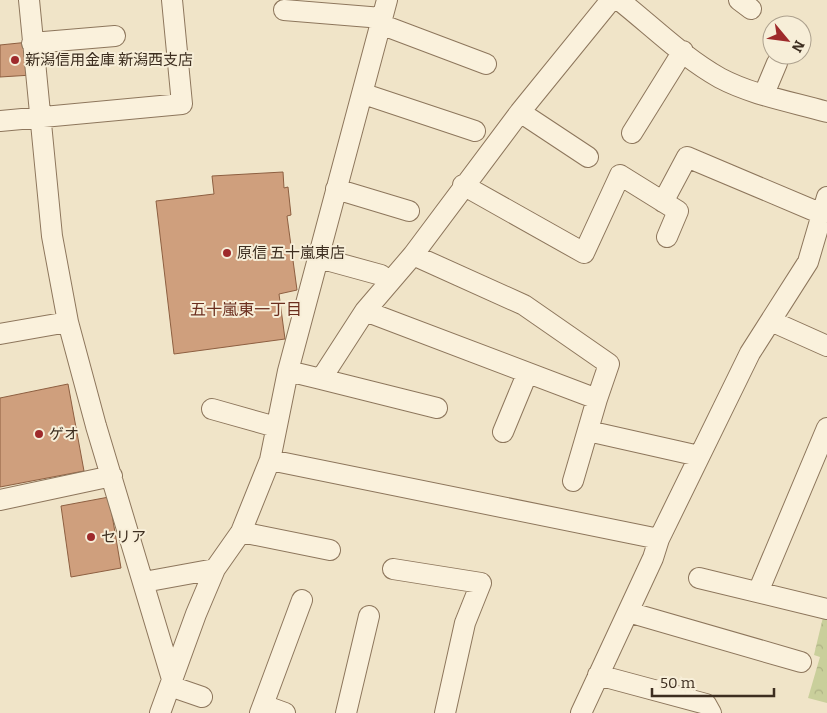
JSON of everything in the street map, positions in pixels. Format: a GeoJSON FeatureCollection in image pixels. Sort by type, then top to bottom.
{"type":"FeatureCollection","features":[{"type":"Feature","properties":{"kind":"street"},"geometry":{"type":"LineString","coordinates":[[28,0],[52,236],[68,322],[144,582],[171,682],[202,697]]}},
{"type":"Feature","properties":{"kind":"street"},"geometry":{"type":"LineString","coordinates":[[0,121],[182,104],[172,0]]}},
{"type":"Feature","properties":{"kind":"street"},"geometry":{"type":"LineString","coordinates":[[321,379],[365,311],[412,255],[463,185],[606,2],[683,51],[721,78],[764,94],[827,112]]}},
{"type":"Feature","properties":{"kind":"street"},"geometry":{"type":"LineString","coordinates":[[284,10],[383,14],[486,64]]}},
{"type":"Feature","properties":{"kind":"street"},"geometry":{"type":"LineString","coordinates":[[160,713],[196,614],[215,569],[241,532],[270,460],[288,371],[336,189],[364,94],[383,14]]}},
{"type":"Feature","properties":{"kind":"street"},"geometry":{"type":"LineString","coordinates":[[32,43],[115,36]]}},
{"type":"Feature","properties":{"kind":"street"},"geometry":{"type":"LineString","coordinates":[[632,133],[683,51]]}},
{"type":"Feature","properties":{"kind":"street"},"geometry":{"type":"LineString","coordinates":[[764,94],[776,65]]}},
{"type":"Feature","properties":{"kind":"street"},"geometry":{"type":"LineString","coordinates":[[364,94],[475,131]]}},
{"type":"Feature","properties":{"kind":"street"},"geometry":{"type":"LineString","coordinates":[[520,112],[588,157]]}},
{"type":"Feature","properties":{"kind":"street"},"geometry":{"type":"LineString","coordinates":[[582,713],[653,558],[659,539],[699,456],[750,353],[808,262],[823,220],[687,157],[663,202]]}},
{"type":"Feature","properties":{"kind":"street"},"geometry":{"type":"LineString","coordinates":[[463,185],[584,253],[620,175],[678,211],[667,237]]}},
{"type":"Feature","properties":{"kind":"street"},"geometry":{"type":"LineString","coordinates":[[336,189],[409,211]]}},
{"type":"Feature","properties":{"kind":"street"},"geometry":{"type":"LineString","coordinates":[[412,255],[524,305],[609,364],[596,399],[573,481]]}},
{"type":"Feature","properties":{"kind":"street"},"geometry":{"type":"LineString","coordinates":[[319,258],[381,275]]}},
{"type":"Feature","properties":{"kind":"street"},"geometry":{"type":"LineString","coordinates":[[365,311],[596,399]]}},
{"type":"Feature","properties":{"kind":"street"},"geometry":{"type":"LineString","coordinates":[[771,321],[827,346]]}},
{"type":"Feature","properties":{"kind":"street"},"geometry":{"type":"LineString","coordinates":[[0,334],[68,322]]}},
{"type":"Feature","properties":{"kind":"street"},"geometry":{"type":"LineString","coordinates":[[288,371],[436,408]]}},
{"type":"Feature","properties":{"kind":"street"},"geometry":{"type":"LineString","coordinates":[[503,432],[527,374]]}},
{"type":"Feature","properties":{"kind":"street"},"geometry":{"type":"LineString","coordinates":[[212,409],[276,427]]}},
{"type":"Feature","properties":{"kind":"street"},"geometry":{"type":"LineString","coordinates":[[758,592],[827,428]]}},
{"type":"Feature","properties":{"kind":"street"},"geometry":{"type":"LineString","coordinates":[[588,431],[699,456]]}},
{"type":"Feature","properties":{"kind":"street"},"geometry":{"type":"LineString","coordinates":[[270,460],[659,539]]}},
{"type":"Feature","properties":{"kind":"street"},"geometry":{"type":"LineString","coordinates":[[0,500],[112,476]]}},
{"type":"Feature","properties":{"kind":"street"},"geometry":{"type":"LineString","coordinates":[[241,532],[330,550]]}},
{"type":"Feature","properties":{"kind":"street"},"geometry":{"type":"LineString","coordinates":[[144,582],[215,569]]}},
{"type":"Feature","properties":{"kind":"street"},"geometry":{"type":"LineString","coordinates":[[393,569],[481,583],[465,623],[445,713]]}},
{"type":"Feature","properties":{"kind":"street"},"geometry":{"type":"LineString","coordinates":[[699,578],[827,609]]}},
{"type":"Feature","properties":{"kind":"street"},"geometry":{"type":"LineString","coordinates":[[286,713],[262,709],[302,600]]}},
{"type":"Feature","properties":{"kind":"street"},"geometry":{"type":"LineString","coordinates":[[628,612],[801,662]]}},
{"type":"Feature","properties":{"kind":"street"},"geometry":{"type":"LineString","coordinates":[[346,713],[369,616]]}},
{"type":"Feature","properties":{"kind":"street"},"geometry":{"type":"LineString","coordinates":[[598,675],[706,704],[711,713]]}},
{"type":"Feature","properties":{"kind":"green space"},"geometry":{"type":"Polygon","coordinates":[[[824,613],[827,614],[827,703],[808,698],[820,657],[814,655],[824,613]]]}},
{"type":"Feature","properties":{"kind":"building","name":"新潟信用金庫 新潟西支店"},"geometry":{"type":"Polygon","coordinates":[[[29,42],[32,75],[0,77],[0,45],[29,42]]]}},
{"type":"Feature","properties":{"kind":"building","name":"原信 五十嵐東店"},"geometry":{"type":"Polygon","coordinates":[[[283,172],[284,188],[288,187],[291,215],[287,216],[297,290],[279,294],[285,339],[174,354],[156,201],[214,194],[212,176],[283,172]]]}},
{"type":"Feature","properties":{"kind":"building","name":"ゲオ"},"geometry":{"type":"Polygon","coordinates":[[[68,384],[84,471],[0,487],[0,398],[68,384]]]}},
{"type":"Feature","properties":{"kind":"building","name":"セリア"},"geometry":{"type":"Polygon","coordinates":[[[109,497],[121,568],[71,577],[61,506],[109,497]]]}},
{"type":"Feature","properties":{"kind":"place","name":"新潟信用金庫 新潟西支店"},"geometry":{"type":"Point","coordinates":[15,60]}},
{"type":"Feature","properties":{"kind":"place","name":"原信 五十嵐東店"},"geometry":{"type":"Point","coordinates":[227,253]}},
{"type":"Feature","properties":{"kind":"place","name":"ゲオ"},"geometry":{"type":"Point","coordinates":[39,434]}},
{"type":"Feature","properties":{"kind":"place","name":"セリア"},"geometry":{"type":"Point","coordinates":[91,537]}},
{"type":"Feature","properties":{"kind":"district","name":"五十嵐東一丁目"},"geometry":{"type":"Point","coordinates":[246,309]}}]}
